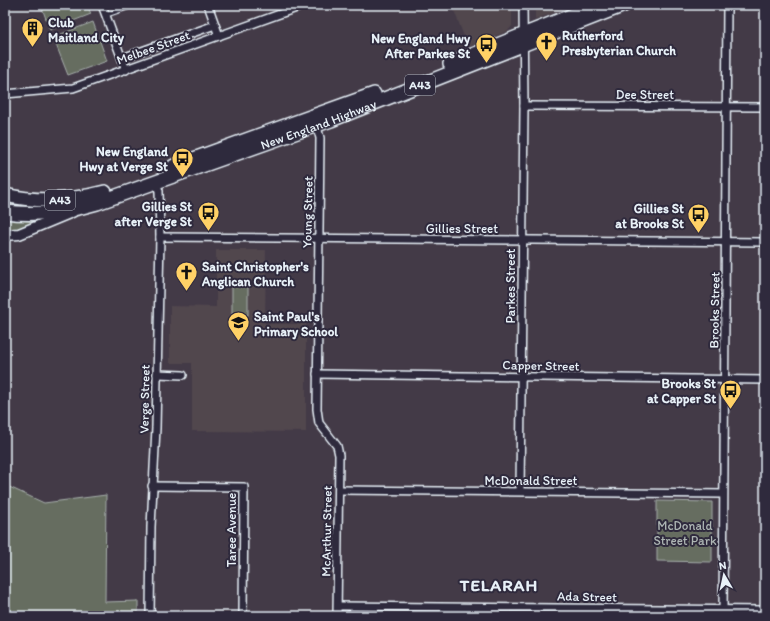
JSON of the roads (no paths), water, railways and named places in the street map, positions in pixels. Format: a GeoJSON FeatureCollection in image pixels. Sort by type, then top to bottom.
{"type":"FeatureCollection","features":[{"type":"Feature","properties":{"kind":"highway","name":"New England Highway"},"geometry":{"type":"LineString","coordinates":[[5,212],[36,214],[79,209],[156,182],[315,121],[523,39],[598,5]]}},
{"type":"Feature","properties":{"kind":"highway","name":"New England Highway"},"geometry":{"type":"LineString","coordinates":[[523,39],[624,5]]}},
{"type":"Feature","properties":{"kind":"highway","name":"New England Highway"},"geometry":{"type":"LineString","coordinates":[[5,194],[48,200],[84,197],[105,192],[315,121]]}},
{"type":"Feature","properties":{"kind":"main road"},"geometry":{"type":"LineString","coordinates":[[5,235],[28,230],[79,209]]}},
{"type":"Feature","properties":{"kind":"street"},"geometry":{"type":"LineString","coordinates":[[102,5],[126,70]]}},
{"type":"Feature","properties":{"kind":"street"},"geometry":{"type":"LineString","coordinates":[[208,5],[219,36]]}},
{"type":"Feature","properties":{"kind":"street","name":"Melbee Street"},"geometry":{"type":"LineString","coordinates":[[5,94],[67,89],[126,70],[305,5]]}},
{"type":"Feature","properties":{"kind":"street","name":"Parkes Street"},"geometry":{"type":"LineString","coordinates":[[520,491],[524,106],[523,5]]}},
{"type":"Feature","properties":{"kind":"street","name":"Brooks Street"},"geometry":{"type":"LineString","coordinates":[[723,613],[728,106],[727,5]]}},
{"type":"Feature","properties":{"kind":"street","name":"Melbee Street"},"geometry":{"type":"LineString","coordinates":[[122,58],[215,26]]}},
{"type":"Feature","properties":{"kind":"street","name":"Dee Street"},"geometry":{"type":"LineString","coordinates":[[524,106],[765,107]]}},
{"type":"Feature","properties":{"kind":"street","name":"Young Street"},"geometry":{"type":"LineString","coordinates":[[315,121],[320,138],[317,409],[320,423],[337,446]]}},
{"type":"Feature","properties":{"kind":"street","name":"Verge Street"},"geometry":{"type":"LineString","coordinates":[[150,616],[152,486],[156,428],[160,237],[159,191],[156,182]]}},
{"type":"Feature","properties":{"kind":"street","name":"Gillies Street"},"geometry":{"type":"LineString","coordinates":[[160,237],[765,242]]}},
{"type":"Feature","properties":{"kind":"street"},"geometry":{"type":"LineString","coordinates":[[157,374],[183,374]]}},
{"type":"Feature","properties":{"kind":"street","name":"Capper Street"},"geometry":{"type":"LineString","coordinates":[[317,374],[765,380]]}},
{"type":"Feature","properties":{"kind":"street","name":"McArthur Street"},"geometry":{"type":"LineString","coordinates":[[337,446],[339,490],[337,616]]}},
{"type":"Feature","properties":{"kind":"street","name":"Taree Avenue"},"geometry":{"type":"LineString","coordinates":[[152,486],[244,487],[242,616]]}},
{"type":"Feature","properties":{"kind":"street","name":"McDonald Street"},"geometry":{"type":"LineString","coordinates":[[339,490],[723,494]]}},
{"type":"Feature","properties":{"kind":"street","name":"Ada Street"},"geometry":{"type":"LineString","coordinates":[[338,606],[723,613],[765,610]]}},
{"type":"Feature","properties":{"kind":"lane"},"geometry":{"type":"LineString","coordinates":[[106,15],[135,5]]}},
{"type":"Feature","properties":{"kind":"place","name":"Club Maitland City"},"geometry":{"type":"Point","coordinates":[32,48]}},
{"type":"Feature","properties":{"kind":"place","name":"Rutherford Presbyterian Church"},"geometry":{"type":"Point","coordinates":[546,62]}},
{"type":"Feature","properties":{"kind":"place","name":"New England Hwy After Parkes St"},"geometry":{"type":"Point","coordinates":[486,64]}},
{"type":"Feature","properties":{"kind":"place","name":"New England Hwy at Verge St"},"geometry":{"type":"Point","coordinates":[183,178]}},
{"type":"Feature","properties":{"kind":"place","name":"Gillies St after Verge St"},"geometry":{"type":"Point","coordinates":[208,232]}},
{"type":"Feature","properties":{"kind":"place","name":"Gillies St at Brooks St"},"geometry":{"type":"Point","coordinates":[699,234]}},
{"type":"Feature","properties":{"kind":"place","name":"Saint Christopher's Anglican Church"},"geometry":{"type":"Point","coordinates":[187,292]}},
{"type":"Feature","properties":{"kind":"place","name":"Saint Paul's Primary School"},"geometry":{"type":"Point","coordinates":[238,342]}},
{"type":"Feature","properties":{"kind":"place","name":"Brooks St at Capper St"},"geometry":{"type":"Point","coordinates":[731,410]}},
{"type":"Feature","properties":{"kind":"district","name":"TELARAH"},"geometry":{"type":"Point","coordinates":[499,585]}},
{"type":"Feature","properties":{"kind":"park label","name":"McDonald Street Park"},"geometry":{"type":"Point","coordinates":[685,532]}}]}
